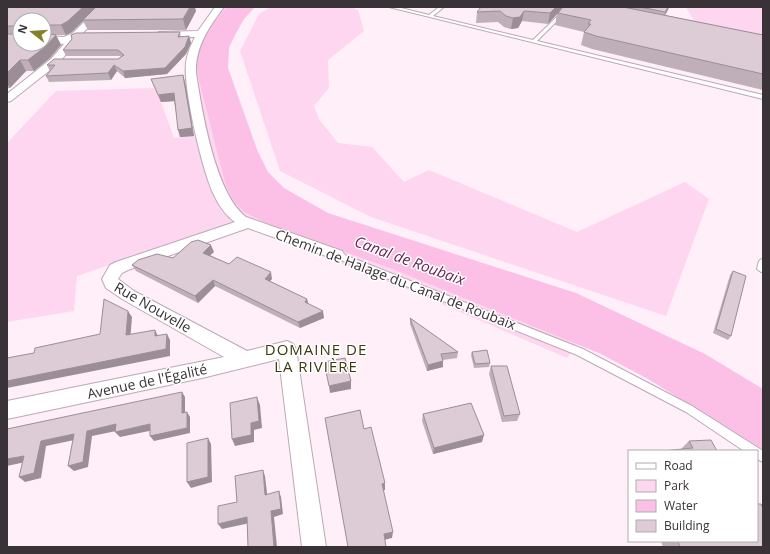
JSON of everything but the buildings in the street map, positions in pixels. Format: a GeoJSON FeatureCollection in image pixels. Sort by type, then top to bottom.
{"type":"FeatureCollection","features":[{"type":"Feature","properties":{"kind":"street"},"geometry":{"type":"LineString","coordinates":[[52,39],[66,40],[76,35],[104,7]]}},
{"type":"Feature","properties":{"kind":"street","name":"Chemin de Halage du Canal de Roubaix"},"geometry":{"type":"LineString","coordinates":[[220,7],[202,34],[193,55],[191,71],[214,175],[224,202],[234,214],[248,223],[337,255]]}},
{"type":"Feature","properties":{"kind":"street"},"geometry":{"type":"LineString","coordinates":[[148,35],[202,34]]}},
{"type":"Feature","properties":{"kind":"street"},"geometry":{"type":"LineString","coordinates":[[76,35],[93,36]]}},
{"type":"Feature","properties":{"kind":"street"},"geometry":{"type":"LineString","coordinates":[[7,99],[55,61],[69,44],[66,40]]}},
{"type":"Feature","properties":{"kind":"street"},"geometry":{"type":"LineString","coordinates":[[55,61],[70,61]]}},
{"type":"Feature","properties":{"kind":"street","name":"Rue Nouvelle"},"geometry":{"type":"LineString","coordinates":[[247,360],[128,295],[112,284],[110,279],[116,270],[122,266],[248,223]]}},
{"type":"Feature","properties":{"kind":"street","name":"Avenue de l'Égalité"},"geometry":{"type":"LineString","coordinates":[[7,410],[247,360],[287,350],[314,547]]}},
{"type":"Feature","properties":{"kind":"lane"},"geometry":{"type":"LineString","coordinates":[[391,7],[763,97]]}},
{"type":"Feature","properties":{"kind":"lane"},"geometry":{"type":"LineString","coordinates":[[430,16],[442,7]]}},
{"type":"Feature","properties":{"kind":"lane"},"geometry":{"type":"LineString","coordinates":[[534,41],[569,7]]}},
{"type":"Feature","properties":{"kind":"lane","name":"Chemin de Halage du Canal de Roubaix"},"geometry":{"type":"LineString","coordinates":[[337,255],[580,352],[689,409],[751,450]]}},
{"type":"Feature","properties":{"kind":"lane"},"geometry":{"type":"LineString","coordinates":[[760,270],[763,261]]}},
{"type":"Feature","properties":{"kind":"green space"},"geometry":{"type":"Polygon","coordinates":[[[218,7],[227,7],[218,16],[206,35],[202,46],[197,72],[225,183],[244,212],[267,224],[392,269],[577,344],[567,358],[409,290],[236,222],[77,276],[74,311],[7,322],[7,143],[56,91],[154,88],[161,102],[174,138],[197,135],[189,62],[218,7]]]}},
{"type":"Feature","properties":{"kind":"green space"},"geometry":{"type":"Polygon","coordinates":[[[271,7],[351,7],[358,10],[364,31],[328,60],[329,88],[314,106],[319,119],[338,143],[372,147],[404,182],[429,170],[577,232],[685,182],[709,199],[666,316],[371,217],[280,171],[240,51],[259,14],[271,7]]]}},
{"type":"Feature","properties":{"kind":"green space"},"geometry":{"type":"Polygon","coordinates":[[[686,7],[763,7],[763,44],[696,24],[686,7]]]}},
{"type":"Feature","properties":{"kind":"water","name":"Canal de Roubaix"},"geometry":{"type":"Polygon","coordinates":[[[227,7],[255,7],[244,19],[229,48],[228,68],[258,152],[268,172],[284,188],[328,213],[576,293],[705,354],[763,389],[763,450],[648,379],[601,354],[392,269],[267,224],[244,212],[233,200],[225,183],[197,73],[199,55],[205,37],[215,21],[227,7]]]}},
{"type":"Feature","properties":{"kind":"district","name":"DOMAINE DE LA RIVIÈRE"},"geometry":{"type":"Point","coordinates":[316,358]}}]}
